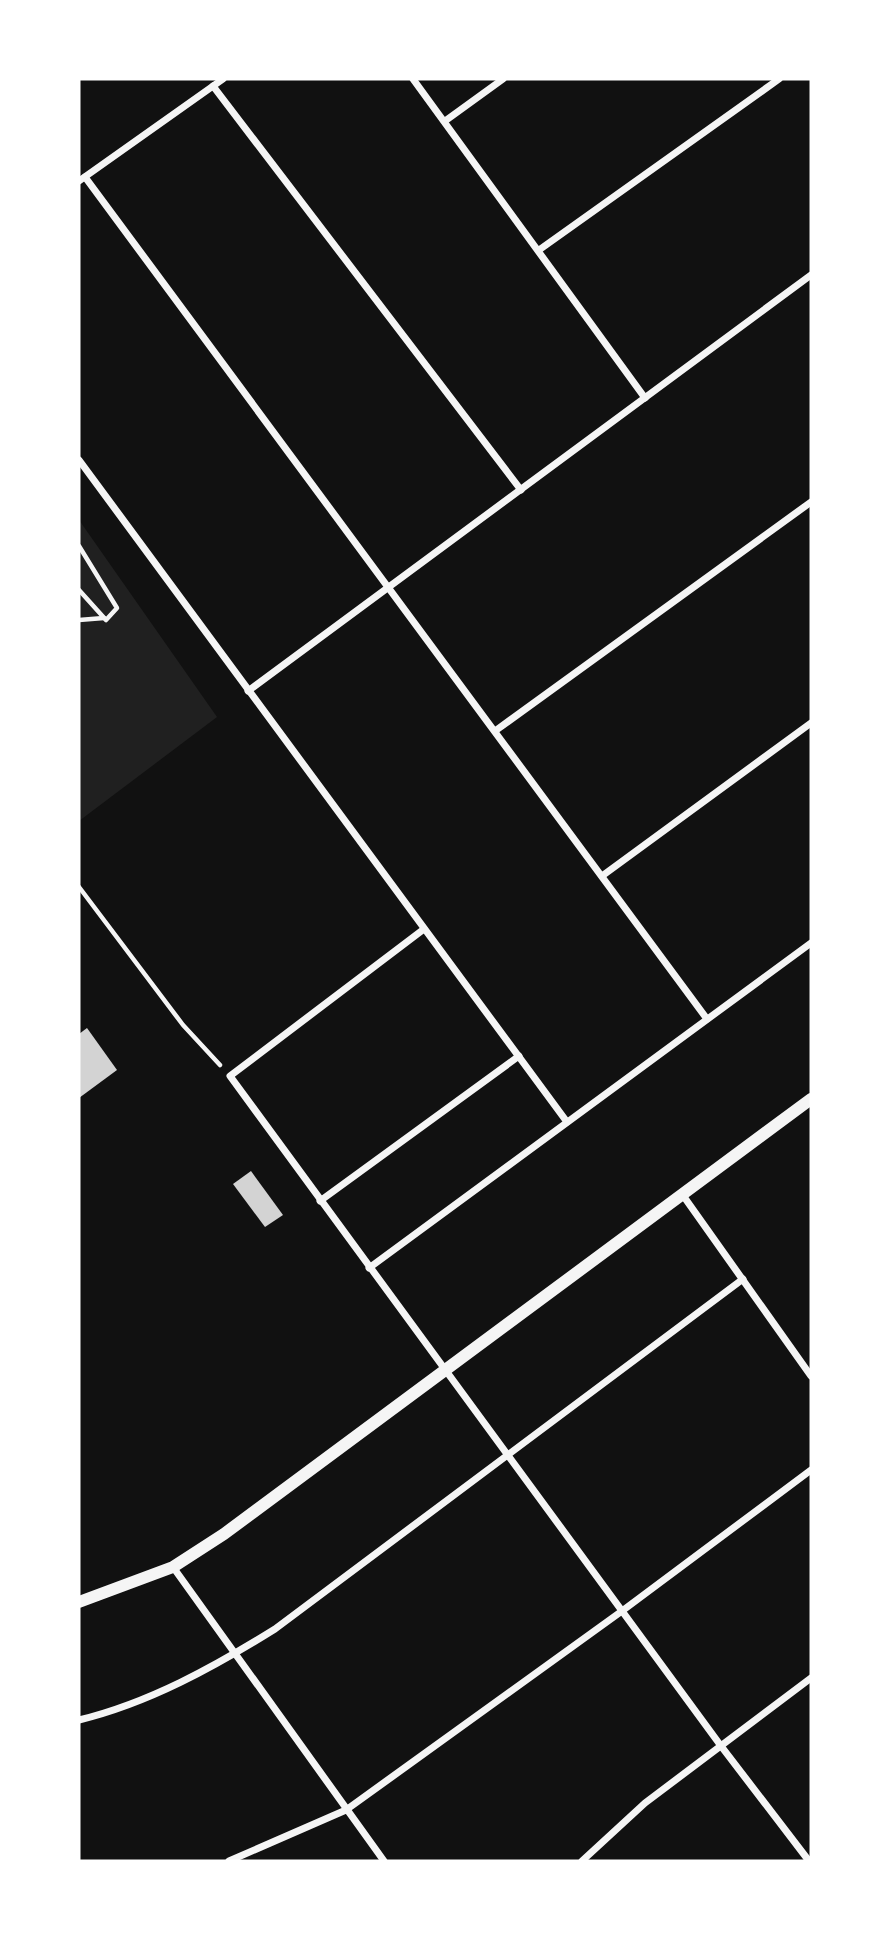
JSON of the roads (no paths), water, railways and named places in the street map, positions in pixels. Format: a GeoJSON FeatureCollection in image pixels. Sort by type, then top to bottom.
{"type":"FeatureCollection","features":[{"type":"Feature","properties":{"kind":"street"},"geometry":{"type":"LineString","coordinates":[[223,79],[82,179],[389,587],[707,1020]]}},
{"type":"Feature","properties":{"kind":"street"},"geometry":{"type":"LineString","coordinates":[[414,79],[645,398]]}},
{"type":"Feature","properties":{"kind":"street"},"geometry":{"type":"LineString","coordinates":[[445,121],[503,79]]}},
{"type":"Feature","properties":{"kind":"street"},"geometry":{"type":"LineString","coordinates":[[539,250],[779,79]]}},
{"type":"Feature","properties":{"kind":"street"},"geometry":{"type":"LineString","coordinates":[[213,86],[521,490]]}},
{"type":"Feature","properties":{"kind":"street"},"geometry":{"type":"LineString","coordinates":[[248,691],[811,275]]}},
{"type":"Feature","properties":{"kind":"street"},"geometry":{"type":"LineString","coordinates":[[79,460],[568,1122]]}},
{"type":"Feature","properties":{"kind":"street"},"geometry":{"type":"LineString","coordinates":[[495,731],[811,502]]}},
{"type":"Feature","properties":{"kind":"street"},"geometry":{"type":"LineString","coordinates":[[602,876],[811,723]]}},
{"type":"Feature","properties":{"kind":"street"},"geometry":{"type":"LineString","coordinates":[[424,929],[230,1076],[445,1372],[809,1861]]}},
{"type":"Feature","properties":{"kind":"street"},"geometry":{"type":"LineString","coordinates":[[369,1268],[811,943]]}},
{"type":"Feature","properties":{"kind":"street"},"geometry":{"type":"LineString","coordinates":[[320,1200],[519,1056]]}},
{"type":"Feature","properties":{"kind":"street"},"geometry":{"type":"LineString","coordinates":[[79,1602],[173,1567],[225,1534],[811,1099]]}},
{"type":"Feature","properties":{"kind":"street"},"geometry":{"type":"LineString","coordinates":[[682,1194],[811,1376]]}},
{"type":"Feature","properties":{"kind":"street"},"geometry":{"type":"LineString","coordinates":[[79,1720],[102,1714],[187,1679],[275,1629],[743,1279]]}},
{"type":"Feature","properties":{"kind":"street"},"geometry":{"type":"LineString","coordinates":[[229,1861],[346,1810],[622,1611],[811,1470]]}},
{"type":"Feature","properties":{"kind":"street"},"geometry":{"type":"LineString","coordinates":[[173,1567],[384,1861]]}},
{"type":"Feature","properties":{"kind":"street"},"geometry":{"type":"LineString","coordinates":[[582,1861],[645,1803],[811,1678]]}}]}
